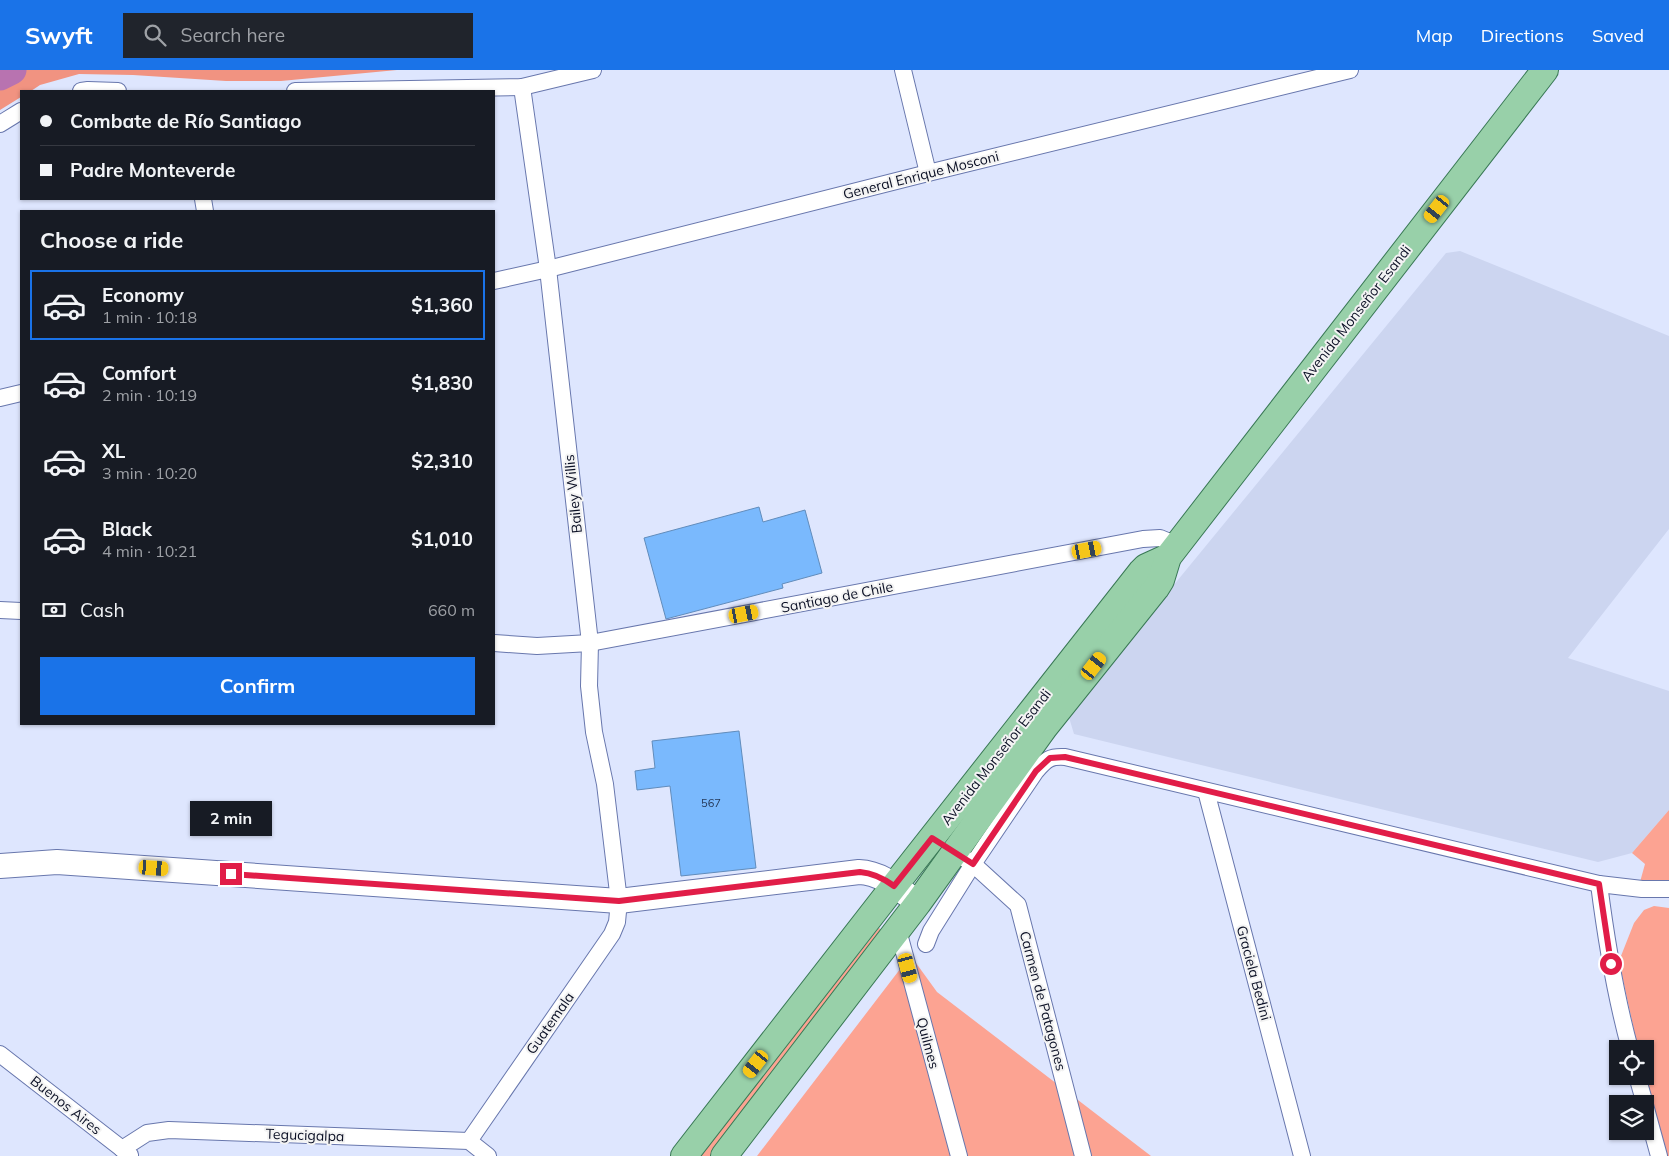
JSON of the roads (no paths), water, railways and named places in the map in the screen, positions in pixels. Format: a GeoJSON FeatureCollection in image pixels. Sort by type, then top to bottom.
{"type":"FeatureCollection","features":[{"type":"Feature","properties":{"kind":"main road","name":"Avenida Monseñor Esandi"},"geometry":{"type":"LineString","coordinates":[[724,1156],[918,903],[964,858],[1044,728],[1156,588],[1173,551],[1545,70]]}},
{"type":"Feature","properties":{"kind":"main road","name":"Avenida Monseñor Esandi"},"geometry":{"type":"LineString","coordinates":[[684,1156],[1141,572],[1173,551]]}},
{"type":"Feature","properties":{"kind":"street"},"geometry":{"type":"LineString","coordinates":[[352,90],[522,87],[593,70]]}},
{"type":"Feature","properties":{"kind":"street"},"geometry":{"type":"LineString","coordinates":[[903,70],[928,173]]}},
{"type":"Feature","properties":{"kind":"street","name":"General Enrique Mosconi"},"geometry":{"type":"LineString","coordinates":[[495,281],[1350,70]]}},
{"type":"Feature","properties":{"kind":"street","name":"Bailey Willis"},"geometry":{"type":"LineString","coordinates":[[522,87],[548,269],[590,643],[588,686],[594,732],[605,784],[619,901]]}},
{"type":"Feature","properties":{"kind":"street"},"geometry":{"type":"LineString","coordinates":[[0,124],[20,112]]}},
{"type":"Feature","properties":{"kind":"street"},"geometry":{"type":"LineString","coordinates":[[0,398],[20,393]]}},
{"type":"Feature","properties":{"kind":"street","name":"Santiago de Chile"},"geometry":{"type":"LineString","coordinates":[[495,643],[537,646],[590,643],[1143,539],[1160,538],[1173,551]]}},
{"type":"Feature","properties":{"kind":"street"},"geometry":{"type":"LineString","coordinates":[[0,610],[20,611]]}},
{"type":"Feature","properties":{"kind":"street"},"geometry":{"type":"LineString","coordinates":[[926,944],[964,858],[1036,771],[1050,758],[1065,757],[1599,884],[1642,889],[1669,889]]}},
{"type":"Feature","properties":{"kind":"street","name":"Graciela Bedini"},"geometry":{"type":"LineString","coordinates":[[1206,791],[1302,1156]]}},
{"type":"Feature","properties":{"kind":"street","name":"Carmen de Patagones"},"geometry":{"type":"LineString","coordinates":[[932,838],[964,858],[1018,905],[1083,1156]]}},
{"type":"Feature","properties":{"kind":"street"},"geometry":{"type":"LineString","coordinates":[[0,866],[57,862],[619,901],[860,872],[871,873],[884,879],[918,903]]}},
{"type":"Feature","properties":{"kind":"street"},"geometry":{"type":"LineString","coordinates":[[1599,884],[1607,945],[1627,1040]]}},
{"type":"Feature","properties":{"kind":"street","name":"Guatemala"},"geometry":{"type":"LineString","coordinates":[[469,1141],[612,934],[617,922],[619,901]]}},
{"type":"Feature","properties":{"kind":"street","name":"Quilmes"},"geometry":{"type":"LineString","coordinates":[[898,930],[958,1156]]}},
{"type":"Feature","properties":{"kind":"street","name":"Buenos Aires"},"geometry":{"type":"LineString","coordinates":[[0,1054],[125,1153]]}},
{"type":"Feature","properties":{"kind":"street","name":"Tegucigalpa"},"geometry":{"type":"LineString","coordinates":[[125,1153],[147,1133],[169,1130],[469,1141]]}},
{"type":"Feature","properties":{"kind":"street"},"geometry":{"type":"LineString","coordinates":[[1654,1137],[1659,1156]]}},
{"type":"Feature","properties":{"kind":"street"},"geometry":{"type":"LineString","coordinates":[[469,1141],[488,1156]]}},
{"type":"Feature","properties":{"kind":"waterway"},"geometry":{"type":"LineString","coordinates":[[0,76],[12,70]]}}]}
